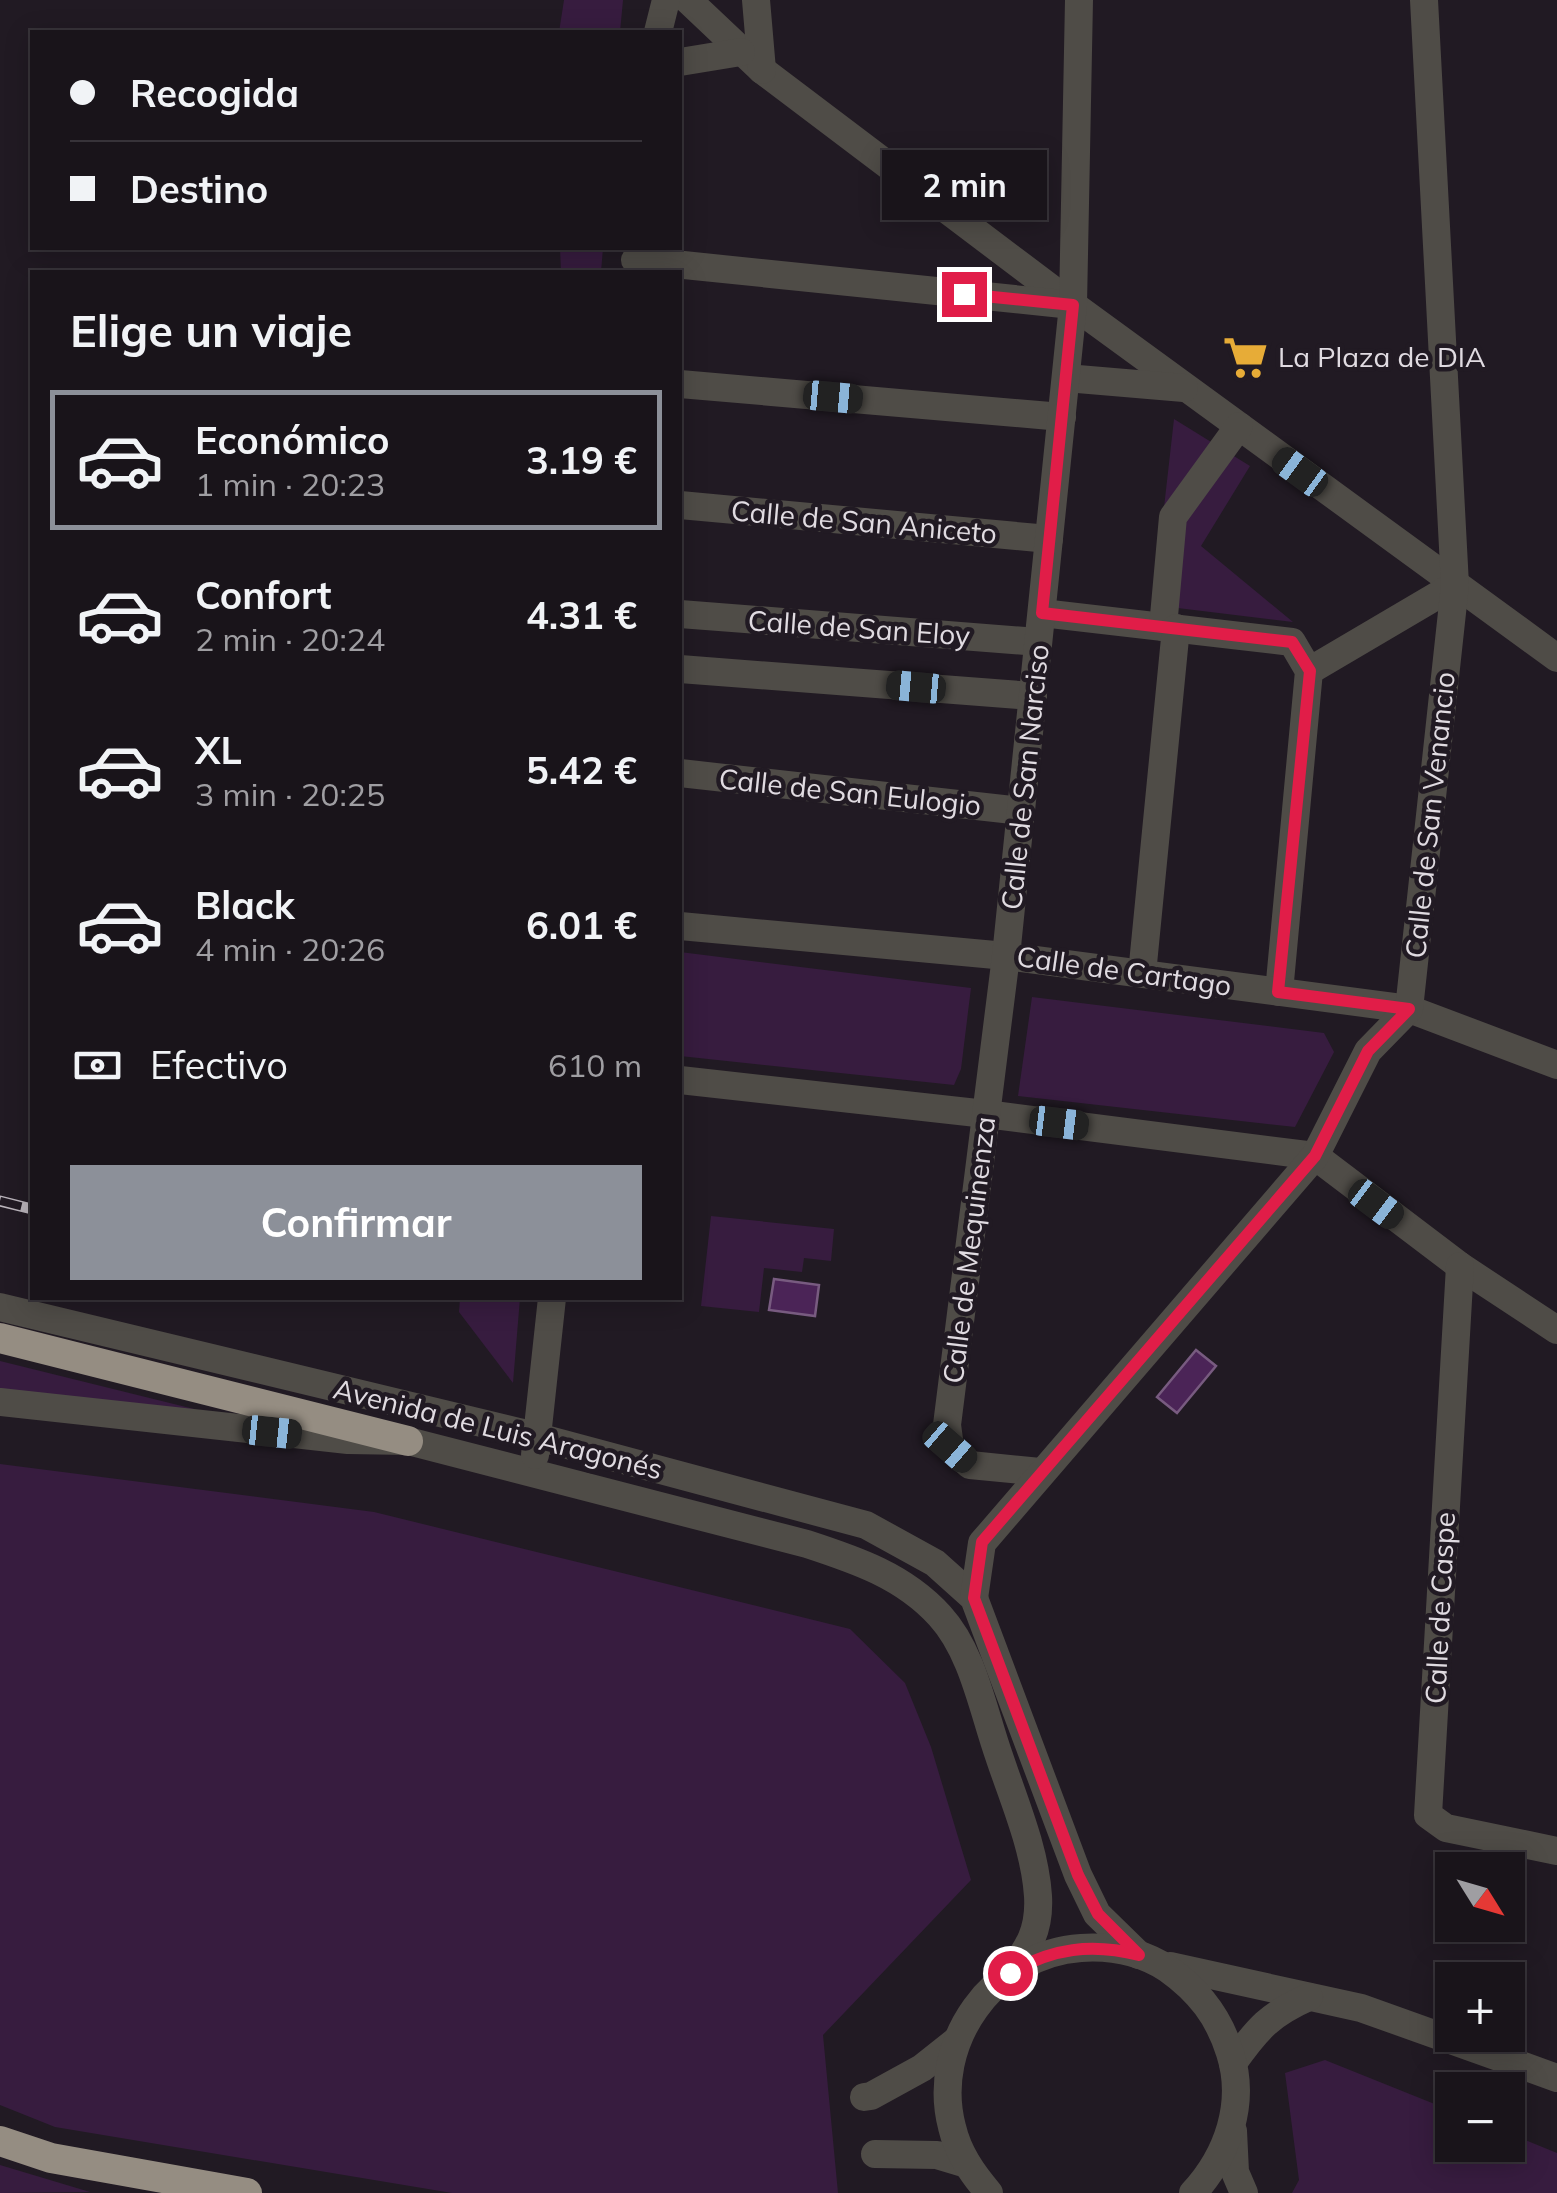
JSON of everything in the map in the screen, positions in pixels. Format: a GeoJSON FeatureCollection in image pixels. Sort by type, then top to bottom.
{"type":"FeatureCollection","features":[{"type":"Feature","properties":{"kind":"highway"},"geometry":{"type":"LineString","coordinates":[[0,1338],[408,1442]]}},
{"type":"Feature","properties":{"kind":"highway"},"geometry":{"type":"LineString","coordinates":[[0,2141],[52,2158],[247,2193]]}},
{"type":"Feature","properties":{"kind":"street"},"geometry":{"type":"LineString","coordinates":[[658,30],[666,0]]}},
{"type":"Feature","properties":{"kind":"street"},"geometry":{"type":"LineString","coordinates":[[688,0],[752,61],[1073,305],[1557,658]]}},
{"type":"Feature","properties":{"kind":"street"},"geometry":{"type":"LineString","coordinates":[[752,61],[756,0]]}},
{"type":"Feature","properties":{"kind":"street","name":"Calle de San Narciso"},"geometry":{"type":"LineString","coordinates":[[1006,956],[1073,305],[1079,0]]}},
{"type":"Feature","properties":{"kind":"street","name":"Calle de San Venancio"},"geometry":{"type":"LineString","coordinates":[[1409,1009],[1455,585],[1424,0]]}},
{"type":"Feature","properties":{"kind":"street"},"geometry":{"type":"LineString","coordinates":[[682,62],[752,61]]}},
{"type":"Feature","properties":{"kind":"street"},"geometry":{"type":"LineString","coordinates":[[635,260],[1073,305]]}},
{"type":"Feature","properties":{"kind":"street"},"geometry":{"type":"LineString","coordinates":[[1066,378],[1187,388]]}},
{"type":"Feature","properties":{"kind":"street"},"geometry":{"type":"LineString","coordinates":[[682,384],[1062,417]]}},
{"type":"Feature","properties":{"kind":"street"},"geometry":{"type":"LineString","coordinates":[[1142,974],[1169,628],[1173,516],[1239,426]]}},
{"type":"Feature","properties":{"kind":"street","name":"Calle de San Aniceto"},"geometry":{"type":"LineString","coordinates":[[682,505],[1049,539]]}},
{"type":"Feature","properties":{"kind":"street"},"geometry":{"type":"LineString","coordinates":[[1310,671],[1455,585]]}},
{"type":"Feature","properties":{"kind":"street"},"geometry":{"type":"LineString","coordinates":[[1042,613],[1292,642],[1310,671],[1278,992]]}},
{"type":"Feature","properties":{"kind":"street","name":"Calle de San Eloy"},"geometry":{"type":"LineString","coordinates":[[682,614],[1038,642]]}},
{"type":"Feature","properties":{"kind":"street","name":"Calle de San Eloy"},"geometry":{"type":"LineString","coordinates":[[682,669],[1033,696]]}},
{"type":"Feature","properties":{"kind":"street","name":"Calle de San Eulogio"},"geometry":{"type":"LineString","coordinates":[[682,774],[1021,811]]}},
{"type":"Feature","properties":{"kind":"street","name":"Calle de Cartago"},"geometry":{"type":"LineString","coordinates":[[682,926],[1006,956],[1409,1009],[1557,1066]]}},
{"type":"Feature","properties":{"kind":"street","name":"Calle de Mequinenza"},"geometry":{"type":"LineString","coordinates":[[1006,956],[948,1425],[950,1447],[970,1465],[1040,1472]]}},
{"type":"Feature","properties":{"kind":"street"},"geometry":{"type":"LineString","coordinates":[[1244,2193],[1236,2172],[1232,2122],[1236,2083],[1224,2033],[1208,2005],[1186,1982],[1150,1959],[1098,1914],[1078,1875],[974,1598],[982,1542],[1315,1156],[1368,1051],[1409,1009]]}},
{"type":"Feature","properties":{"kind":"street"},"geometry":{"type":"LineString","coordinates":[[682,1080],[1315,1156],[1460,1266],[1557,1330]]}},
{"type":"Feature","properties":{"kind":"street","name":"Calle de Caspe"},"geometry":{"type":"LineString","coordinates":[[1460,1266],[1428,1816],[1446,1828],[1557,1851]]}},
{"type":"Feature","properties":{"kind":"street"},"geometry":{"type":"LineString","coordinates":[[552,1300],[536,1446],[556,1480]]}},
{"type":"Feature","properties":{"kind":"street","name":"Avenida de Luis Aragonés"},"geometry":{"type":"LineString","coordinates":[[0,1307],[536,1446],[866,1525],[935,1563],[974,1598]]}},
{"type":"Feature","properties":{"kind":"street","name":"Avenida de Luis Aragonés"},"geometry":{"type":"LineString","coordinates":[[0,1402],[348,1440],[408,1442],[807,1544],[869,1564],[902,1584],[941,1616],[964,1652],[1029,1848],[1038,1898],[1033,1942],[1010,1973]]}},
{"type":"Feature","properties":{"kind":"street"},"geometry":{"type":"LineString","coordinates":[[506,1468],[536,1446]]}},
{"type":"Feature","properties":{"kind":"street"},"geometry":{"type":"LineString","coordinates":[[989,2193],[957,2145],[948,2104],[956,2042],[978,2003],[1010,1973],[1050,1953],[1072,1948],[1106,1948],[1361,2008],[1557,2078]]}},
{"type":"Feature","properties":{"kind":"street"},"geometry":{"type":"LineString","coordinates":[[1233,2063],[1257,2028],[1280,2009],[1308,1997]]}},
{"type":"Feature","properties":{"kind":"street"},"geometry":{"type":"LineString","coordinates":[[864,2097],[922,2068],[956,2042]]}},
{"type":"Feature","properties":{"kind":"street"},"geometry":{"type":"LineString","coordinates":[[1202,2188],[1223,2152],[1232,2122]]}},
{"type":"Feature","properties":{"kind":"street"},"geometry":{"type":"LineString","coordinates":[[875,2154],[937,2155],[967,2164]]}},
{"type":"Feature","properties":{"kind":"shaded area"},"geometry":{"type":"Polygon","coordinates":[[[564,0],[623,0],[620,30],[559,30],[564,0]]]}},
{"type":"Feature","properties":{"kind":"shaded area"},"geometry":{"type":"Polygon","coordinates":[[[560,250],[603,250],[601,270],[561,270],[560,250]]]}},
{"type":"Feature","properties":{"kind":"shaded area"},"geometry":{"type":"Polygon","coordinates":[[[1174,419],[1250,466],[1201,546],[1293,622],[1153,605],[1174,419]]]}},
{"type":"Feature","properties":{"kind":"shaded area"},"geometry":{"type":"Polygon","coordinates":[[[682,952],[971,988],[961,1069],[954,1085],[682,1056],[682,952]]]}},
{"type":"Feature","properties":{"kind":"shaded area"},"geometry":{"type":"Polygon","coordinates":[[[1032,997],[1324,1033],[1334,1052],[1295,1127],[1018,1096],[1032,997]]]}},
{"type":"Feature","properties":{"kind":"shaded area"},"geometry":{"type":"Polygon","coordinates":[[[711,1216],[834,1229],[831,1261],[804,1258],[802,1272],[764,1268],[759,1312],[701,1306],[711,1216]]]}},
{"type":"Feature","properties":{"kind":"shaded area"},"geometry":{"type":"Polygon","coordinates":[[[774,1279],[819,1285],[815,1316],[769,1310],[774,1279]]]}},
{"type":"Feature","properties":{"kind":"shaded area"},"geometry":{"type":"Polygon","coordinates":[[[460,1300],[520,1300],[513,1383],[459,1312],[460,1300]]]}},
{"type":"Feature","properties":{"kind":"shaded area"},"geometry":{"type":"Polygon","coordinates":[[[1196,1350],[1216,1366],[1177,1413],[1157,1397],[1196,1350]]]}},
{"type":"Feature","properties":{"kind":"shaded area"},"geometry":{"type":"Polygon","coordinates":[[[0,1361],[194,1409],[193,1412],[0,1394],[0,1361]]]}},
{"type":"Feature","properties":{"kind":"shaded area"},"geometry":{"type":"Polygon","coordinates":[[[0,1464],[374,1512],[850,1629],[905,1683],[931,1747],[971,1880],[823,2035],[838,2193],[452,2193],[55,2127],[0,2105],[0,1464]]]}},
{"type":"Feature","properties":{"kind":"shaded area"},"geometry":{"type":"Polygon","coordinates":[[[1325,2060],[1435,2104],[1435,2162],[1525,2162],[1525,2140],[1557,2153],[1557,2193],[1292,2193],[1299,2180],[1285,2073],[1325,2060]]]}},
{"type":"Feature","properties":{"kind":"shaded area"},"geometry":{"type":"Polygon","coordinates":[[[0,2165],[90,2192],[0,2193],[0,2165]]]}},
{"type":"Feature","properties":{"kind":"railway"},"geometry":{"type":"LineString","coordinates":[[0,1201],[30,1208]]}},
{"type":"Feature","properties":{"kind":"place","name":"La Plaza de DIA"},"geometry":{"type":"Point","coordinates":[1245,357]}},
{"type":"Feature","properties":{"kind":"route"},"geometry":{"type":"LineString","coordinates":[[964,294],[1073,305],[1042,613],[1292,642],[1310,671],[1278,992],[1409,1009],[1368,1051],[1315,1156],[982,1542],[974,1598],[1078,1875],[1098,1914],[1139,1955],[1117,1949],[1072,1948],[1030,1961],[1010,1973]]}}]}
